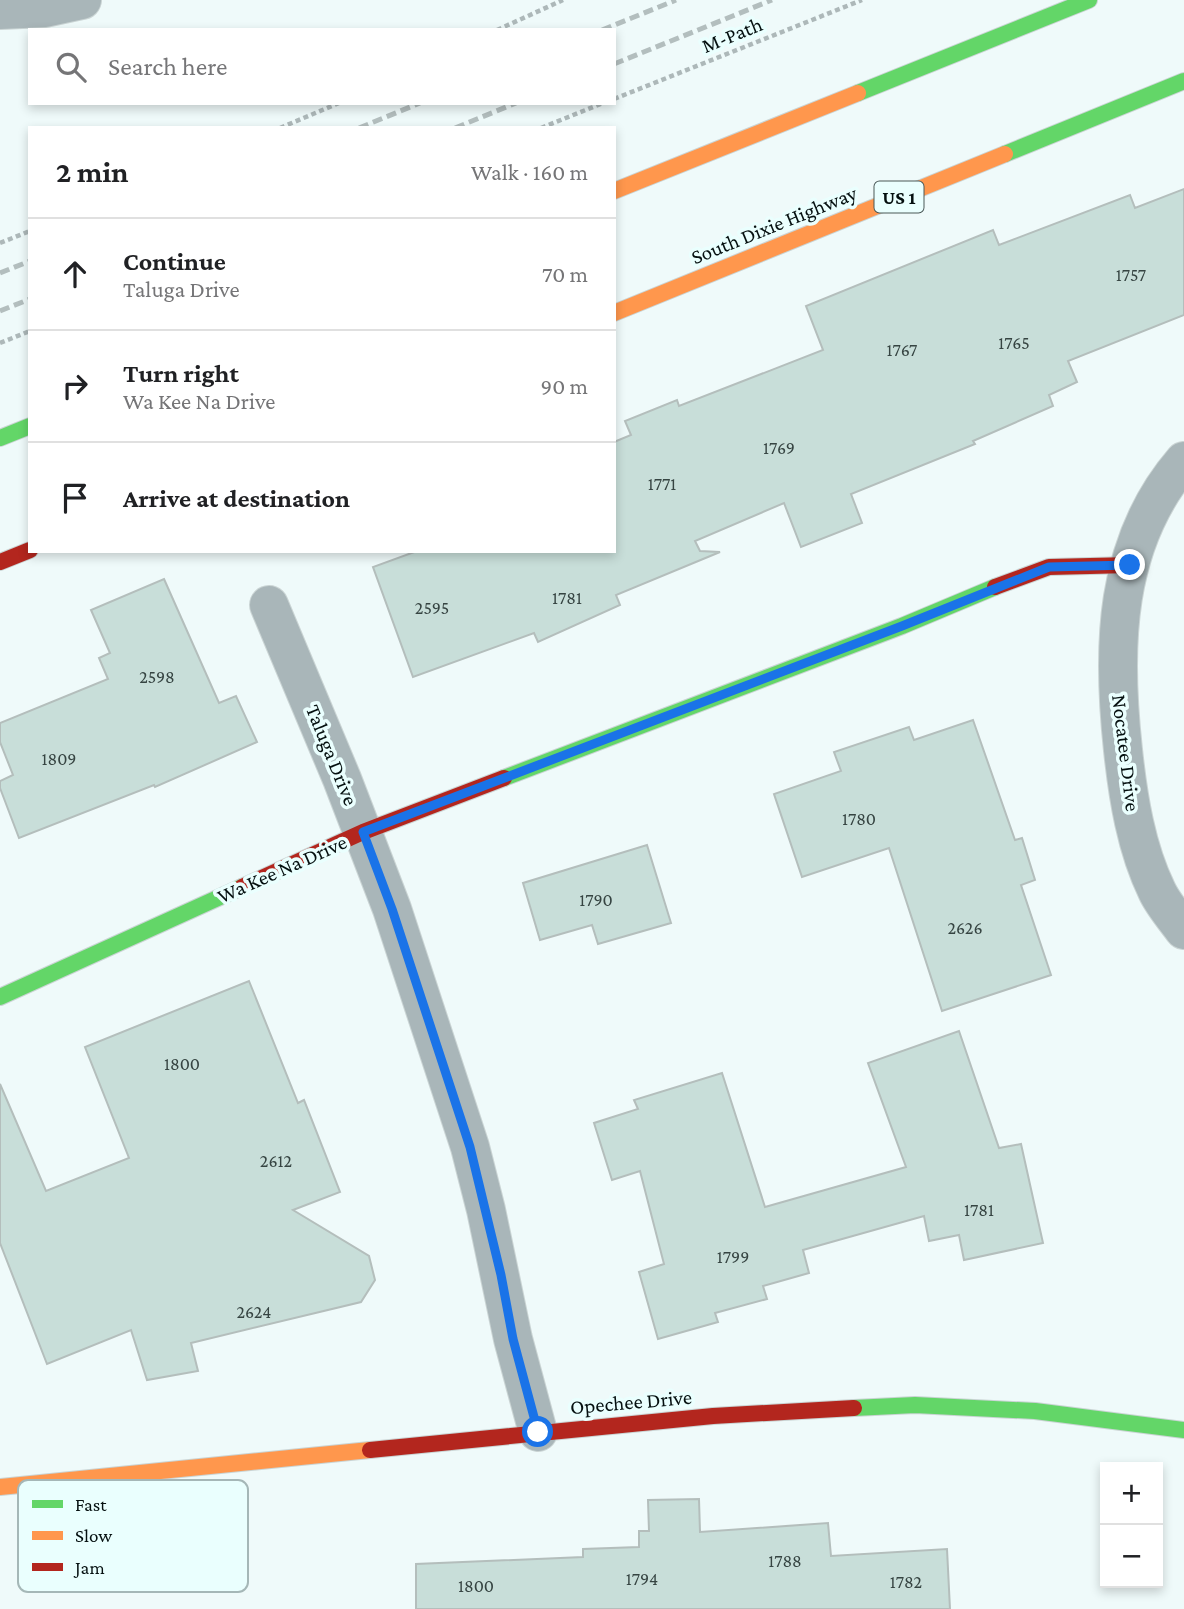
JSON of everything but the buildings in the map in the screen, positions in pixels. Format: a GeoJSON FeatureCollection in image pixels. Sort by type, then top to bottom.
{"type":"FeatureCollection","features":[{"type":"Feature","properties":{"kind":"main road"},"geometry":{"type":"LineString","coordinates":[[616,190],[1089,0]]}},
{"type":"Feature","properties":{"kind":"main road","name":"South Dixie Highway"},"geometry":{"type":"LineString","coordinates":[[616,312],[1184,82]]}},
{"type":"Feature","properties":{"kind":"main road"},"geometry":{"type":"LineString","coordinates":[[0,438],[28,427]]}},
{"type":"Feature","properties":{"kind":"main road"},"geometry":{"type":"LineString","coordinates":[[0,562],[28,551]]}},
{"type":"Feature","properties":{"kind":"main road","name":"Wa Kee Na Drive"},"geometry":{"type":"LineString","coordinates":[[0,997],[363,832],[1049,567],[1130,565]]}},
{"type":"Feature","properties":{"kind":"main road","name":"Opechee Drive"},"geometry":{"type":"LineString","coordinates":[[68,1480],[713,1416],[915,1405],[1035,1411],[1184,1430]]}},
{"type":"Feature","properties":{"kind":"main road","name":"Opechee Drive"},"geometry":{"type":"LineString","coordinates":[[0,1487],[18,1485]]}},
{"type":"Feature","properties":{"kind":"street"},"geometry":{"type":"LineString","coordinates":[[0,10],[45,8],[82,0]]}},
{"type":"Feature","properties":{"kind":"street"},"geometry":{"type":"LineString","coordinates":[[1130,565],[1153,502],[1184,461]]}},
{"type":"Feature","properties":{"kind":"street","name":"Nocatee Drive"},"geometry":{"type":"LineString","coordinates":[[1130,565],[1123,593],[1117,657],[1125,770],[1144,859],[1158,893],[1184,930]]}},
{"type":"Feature","properties":{"kind":"street","name":"Taluga Drive"},"geometry":{"type":"LineString","coordinates":[[269,605],[392,909],[470,1147],[501,1275],[513,1339],[538,1432]]}},
{"type":"Feature","properties":{"kind":"path"},"geometry":{"type":"LineString","coordinates":[[501,28],[563,0]]}},
{"type":"Feature","properties":{"kind":"path","name":"M-Path"},"geometry":{"type":"LineString","coordinates":[[616,98],[862,0]]}},
{"type":"Feature","properties":{"kind":"path"},"geometry":{"type":"LineString","coordinates":[[285,126],[334,105]]}},
{"type":"Feature","properties":{"kind":"path"},"geometry":{"type":"LineString","coordinates":[[546,126],[598,105]]}},
{"type":"Feature","properties":{"kind":"path"},"geometry":{"type":"LineString","coordinates":[[0,243],[28,232]]}},
{"type":"Feature","properties":{"kind":"path"},"geometry":{"type":"LineString","coordinates":[[0,343],[28,332]]}},
{"type":"Feature","properties":{"kind":"railway"},"geometry":{"type":"LineString","coordinates":[[607,28],[676,0]]}},
{"type":"Feature","properties":{"kind":"railway"},"geometry":{"type":"LineString","coordinates":[[616,63],[772,0]]}},
{"type":"Feature","properties":{"kind":"railway"},"geometry":{"type":"LineString","coordinates":[[364,126],[415,105]]}},
{"type":"Feature","properties":{"kind":"railway"},"geometry":{"type":"LineString","coordinates":[[460,126],[511,105]]}},
{"type":"Feature","properties":{"kind":"railway"},"geometry":{"type":"LineString","coordinates":[[0,273],[28,262]]}},
{"type":"Feature","properties":{"kind":"railway"},"geometry":{"type":"LineString","coordinates":[[0,311],[28,300]]}},
{"type":"Feature","properties":{"kind":"traffic: fast"},"geometry":{"type":"LineString","coordinates":[[858,93],[1089,0]]}},
{"type":"Feature","properties":{"kind":"traffic: fast"},"geometry":{"type":"LineString","coordinates":[[1005,154],[1184,81]]}},
{"type":"Feature","properties":{"kind":"traffic: fast"},"geometry":{"type":"LineString","coordinates":[[0,438],[28,427]]}},
{"type":"Feature","properties":{"kind":"traffic: fast"},"geometry":{"type":"LineString","coordinates":[[504,778],[902,626],[995,587]]}},
{"type":"Feature","properties":{"kind":"traffic: fast"},"geometry":{"type":"LineString","coordinates":[[0,997],[242,887]]}},
{"type":"Feature","properties":{"kind":"traffic: fast"},"geometry":{"type":"LineString","coordinates":[[854,1408],[915,1405],[1035,1411],[1184,1430]]}},
{"type":"Feature","properties":{"kind":"traffic: slow"},"geometry":{"type":"LineString","coordinates":[[616,190],[858,93]]}},
{"type":"Feature","properties":{"kind":"traffic: slow"},"geometry":{"type":"LineString","coordinates":[[616,312],[1005,154]]}},
{"type":"Feature","properties":{"kind":"traffic: slow"},"geometry":{"type":"LineString","coordinates":[[70,1480],[370,1450]]}},
{"type":"Feature","properties":{"kind":"traffic: slow"},"geometry":{"type":"LineString","coordinates":[[0,1487],[18,1485]]}},
{"type":"Feature","properties":{"kind":"traffic: jam"},"geometry":{"type":"LineString","coordinates":[[0,562],[28,551]]}},
{"type":"Feature","properties":{"kind":"traffic: jam"},"geometry":{"type":"LineString","coordinates":[[995,587],[1049,567],[1131,565]]}},
{"type":"Feature","properties":{"kind":"traffic: jam"},"geometry":{"type":"LineString","coordinates":[[242,887],[363,832],[504,778]]}},
{"type":"Feature","properties":{"kind":"traffic: jam"},"geometry":{"type":"LineString","coordinates":[[370,1450],[713,1416],[854,1408]]}},
{"type":"Feature","properties":{"kind":"route"},"geometry":{"type":"LineString","coordinates":[[538,1432],[513,1339],[501,1275],[470,1147],[392,909],[363,832],[1049,567],[1130,565]]}}]}
